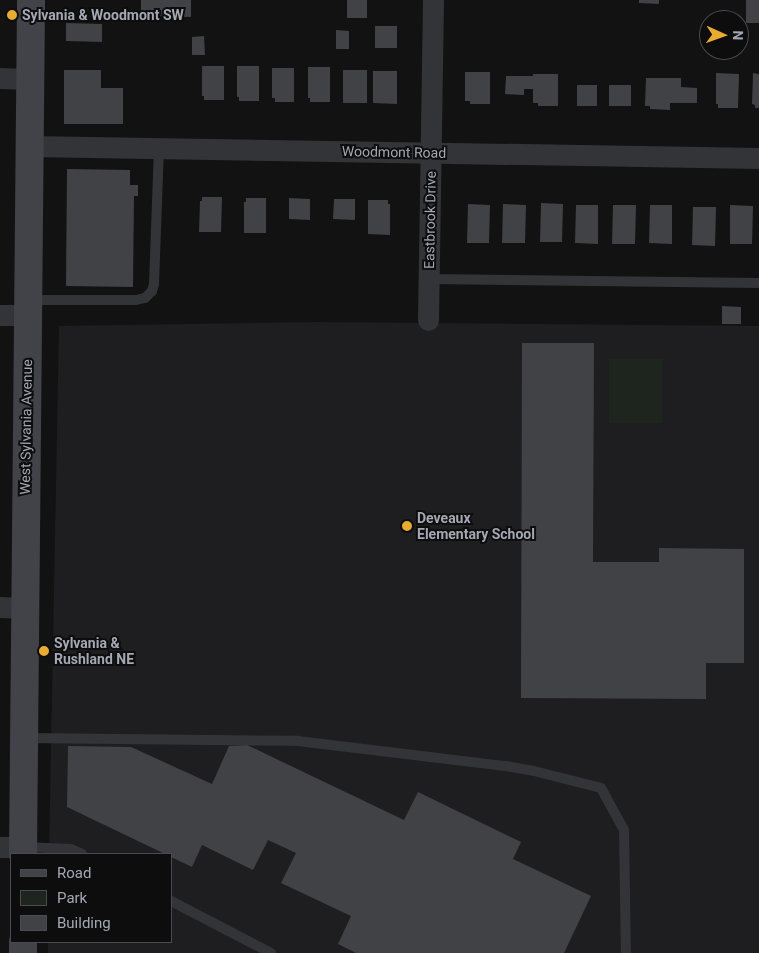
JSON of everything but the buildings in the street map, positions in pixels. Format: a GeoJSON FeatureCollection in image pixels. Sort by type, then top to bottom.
{"type":"FeatureCollection","features":[{"type":"Feature","properties":{"kind":"main road","name":"West Sylvania Avenue"},"geometry":{"type":"LineString","coordinates":[[15,849],[24,738],[12,607],[27,308],[30,0]]}},
{"type":"Feature","properties":{"kind":"street","name":"Eastbrook Drive"},"geometry":{"type":"LineString","coordinates":[[428,320],[433,0]]}},
{"type":"Feature","properties":{"kind":"street"},"geometry":{"type":"LineString","coordinates":[[0,78],[30,79]]}},
{"type":"Feature","properties":{"kind":"street","name":"Woodmont Road"},"geometry":{"type":"LineString","coordinates":[[29,146],[759,158]]}},
{"type":"Feature","properties":{"kind":"street"},"geometry":{"type":"LineString","coordinates":[[0,315],[27,308]]}},
{"type":"Feature","properties":{"kind":"lane"},"geometry":{"type":"LineString","coordinates":[[27,308],[136,300],[145,298],[152,292],[154,284],[159,148]]}},
{"type":"Feature","properties":{"kind":"lane"},"geometry":{"type":"LineString","coordinates":[[429,279],[759,283]]}},
{"type":"Feature","properties":{"kind":"lane"},"geometry":{"type":"LineString","coordinates":[[24,738],[298,741],[515,768],[601,788],[624,830],[626,953]]}},
{"type":"Feature","properties":{"kind":"lane"},"geometry":{"type":"LineString","coordinates":[[15,849],[71,849],[80,853]]}},
{"type":"Feature","properties":{"kind":"lane"},"geometry":{"type":"LineString","coordinates":[[172,902],[271,953]]}},
{"type":"Feature","properties":{"kind":"shaded area","name":"Deveaux Elementary School"},"geometry":{"type":"Polygon","coordinates":[[[317,322],[759,326],[759,953],[48,953],[48,943],[172,943],[172,853],[49,853],[59,326],[317,322]]]}},
{"type":"Feature","properties":{"kind":"green space"},"geometry":{"type":"Polygon","coordinates":[[[609,359],[662,359],[662,423],[609,423],[609,359]]]}},
{"type":"Feature","properties":{"kind":"place","name":"Sylvania & Woodmont SW"},"geometry":{"type":"Point","coordinates":[12,15]}},
{"type":"Feature","properties":{"kind":"place","name":"Deveaux Elementary School"},"geometry":{"type":"Point","coordinates":[407,526]}},
{"type":"Feature","properties":{"kind":"place","name":"Sylvania & Rushland NE"},"geometry":{"type":"Point","coordinates":[44,651]}}]}
